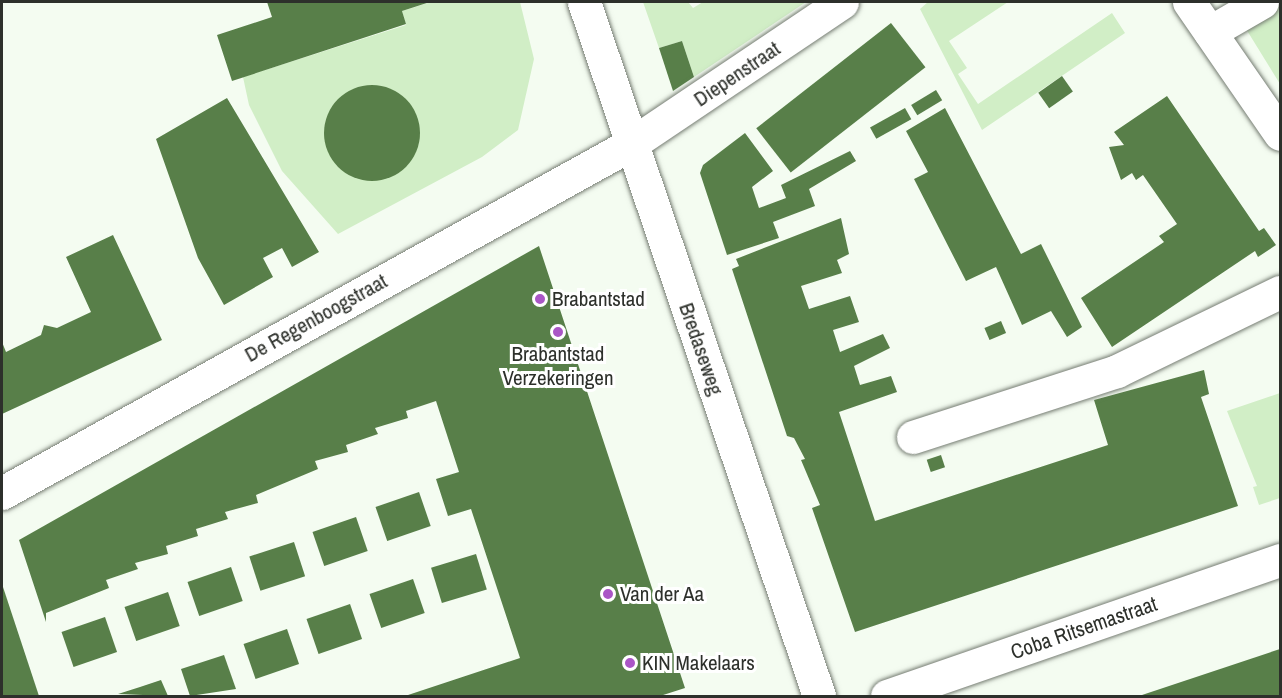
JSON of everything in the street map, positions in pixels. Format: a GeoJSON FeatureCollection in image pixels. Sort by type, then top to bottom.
{"type":"FeatureCollection","features":[{"type":"Feature","properties":{"kind":"street","name":"Bredaseweg"},"geometry":{"type":"LineString","coordinates":[[584,2],[819,696]]}},
{"type":"Feature","properties":{"kind":"street","name":"Diepenstraat"},"geometry":{"type":"LineString","coordinates":[[631,144],[842,2]]}},
{"type":"Feature","properties":{"kind":"street"},"geometry":{"type":"LineString","coordinates":[[1189,2],[1281,134]]}},
{"type":"Feature","properties":{"kind":"street"},"geometry":{"type":"LineString","coordinates":[[1210,32],[1262,2]]}},
{"type":"Feature","properties":{"kind":"street","name":"De Regenboogstraat"},"geometry":{"type":"LineString","coordinates":[[2,493],[631,144]]}},
{"type":"Feature","properties":{"kind":"street"},"geometry":{"type":"LineString","coordinates":[[913,437],[1117,371],[1281,292]]}},
{"type":"Feature","properties":{"kind":"street","name":"Coba Ritsemastraat"},"geometry":{"type":"LineString","coordinates":[[886,696],[1281,560]]}},
{"type":"Feature","properties":{"kind":"green space"},"geometry":{"type":"Polygon","coordinates":[[[431,2],[520,2],[534,59],[518,130],[482,157],[338,234],[282,171],[249,105],[243,77],[406,25],[402,11],[431,2]]]}},
{"type":"Feature","properties":{"kind":"green space"},"geometry":{"type":"Polygon","coordinates":[[[643,2],[688,2],[693,8],[703,2],[806,2],[694,77],[682,41],[659,48],[643,2]]]}},
{"type":"Feature","properties":{"kind":"green space"},"geometry":{"type":"Polygon","coordinates":[[[928,2],[1008,2],[949,41],[967,68],[958,74],[978,104],[1112,13],[1125,33],[982,130],[920,9],[928,2]]]}},
{"type":"Feature","properties":{"kind":"green space"},"geometry":{"type":"Polygon","coordinates":[[[1227,2],[1280,2],[1280,84],[1230,3],[1227,2]]]}},
{"type":"Feature","properties":{"kind":"green space"},"geometry":{"type":"Polygon","coordinates":[[[1280,393],[1280,498],[1259,505],[1253,487],[1257,486],[1227,411],[1280,393]]]}},
{"type":"Feature","properties":{"kind":"building"},"geometry":{"type":"Polygon","coordinates":[[[267,2],[430,2],[402,11],[406,24],[232,81],[217,35],[272,17],[267,2]]]}},
{"type":"Feature","properties":{"kind":"building"},"geometry":{"type":"Polygon","coordinates":[[[891,23],[925,67],[791,172],[756,128],[891,23]]]}},
{"type":"Feature","properties":{"kind":"building"},"geometry":{"type":"Polygon","coordinates":[[[682,41],[694,77],[673,91],[659,48],[682,41]]]}},
{"type":"Feature","properties":{"kind":"building"},"geometry":{"type":"Polygon","coordinates":[[[1062,76],[1073,92],[1049,108],[1038,93],[1062,76]]]}},
{"type":"Feature","properties":{"kind":"building"},"geometry":{"type":"Polygon","coordinates":[[[372,85],[390,88],[406,99],[417,115],[420,133],[417,151],[406,167],[390,178],[372,181],[354,178],[338,167],[327,151],[324,133],[327,115],[338,99],[354,88],[372,85]]]}},
{"type":"Feature","properties":{"kind":"building"},"geometry":{"type":"Polygon","coordinates":[[[936,90],[942,100],[917,115],[911,105],[936,90]]]}},
{"type":"Feature","properties":{"kind":"building"},"geometry":{"type":"Polygon","coordinates":[[[1167,96],[1259,231],[1264,228],[1276,245],[1258,257],[1255,251],[1112,347],[1081,298],[1164,242],[1159,236],[1177,224],[1143,175],[1136,180],[1132,173],[1121,180],[1109,147],[1124,145],[1114,132],[1167,96]]]}},
{"type":"Feature","properties":{"kind":"building"},"geometry":{"type":"Polygon","coordinates":[[[227,98],[319,252],[292,267],[282,248],[263,258],[273,277],[224,305],[198,258],[156,139],[227,98]]]}},
{"type":"Feature","properties":{"kind":"building"},"geometry":{"type":"Polygon","coordinates":[[[905,108],[911,119],[876,139],[870,127],[905,108]]]}},
{"type":"Feature","properties":{"kind":"building"},"geometry":{"type":"Polygon","coordinates":[[[945,108],[1021,254],[1041,244],[1082,327],[1067,337],[1051,311],[1022,325],[996,267],[966,281],[914,179],[928,172],[906,131],[945,108]]]}},
{"type":"Feature","properties":{"kind":"building"},"geometry":{"type":"Polygon","coordinates":[[[745,133],[773,171],[752,187],[759,208],[786,198],[781,185],[850,151],[856,161],[809,189],[815,206],[773,222],[779,238],[727,255],[700,173],[703,165],[745,133]]]}},
{"type":"Feature","properties":{"kind":"building"},"geometry":{"type":"Polygon","coordinates":[[[841,218],[849,254],[837,260],[842,273],[801,286],[809,309],[850,296],[859,322],[833,330],[840,352],[883,334],[890,348],[854,366],[860,385],[891,376],[897,392],[839,412],[875,521],[1108,445],[1094,400],[1204,370],[1209,394],[1201,397],[1238,506],[855,632],[812,508],[820,505],[801,460],[805,459],[794,438],[787,436],[732,269],[739,266],[736,259],[841,218]]]}},
{"type":"Feature","properties":{"kind":"building"},"geometry":{"type":"Polygon","coordinates":[[[113,235],[162,340],[2,414],[2,342],[6,352],[41,335],[44,325],[57,328],[91,312],[66,257],[113,235]]]}},
{"type":"Feature","properties":{"kind":"building"},"geometry":{"type":"Polygon","coordinates":[[[539,246],[685,688],[660,696],[405,696],[520,658],[471,509],[448,516],[436,479],[459,472],[436,401],[406,411],[408,418],[375,428],[378,434],[346,445],[348,452],[315,461],[318,469],[256,495],[258,503],[225,512],[228,519],[196,529],[198,536],[166,546],[168,554],[135,563],[138,569],[106,580],[109,588],[46,613],[46,622],[19,540],[539,246]]]}},
{"type":"Feature","properties":{"kind":"building"},"geometry":{"type":"Polygon","coordinates":[[[1001,321],[1006,333],[990,340],[984,328],[1001,321]]]}},
{"type":"Feature","properties":{"kind":"building"},"geometry":{"type":"Polygon","coordinates":[[[941,455],[945,467],[931,472],[927,460],[941,455]]]}},
{"type":"Feature","properties":{"kind":"building"},"geometry":{"type":"Polygon","coordinates":[[[419,492],[431,526],[387,541],[376,507],[419,492]]]}},
{"type":"Feature","properties":{"kind":"building"},"geometry":{"type":"Polygon","coordinates":[[[356,517],[368,551],[324,566],[313,532],[356,517]]]}},
{"type":"Feature","properties":{"kind":"building"},"geometry":{"type":"Polygon","coordinates":[[[294,542],[305,576],[260,591],[249,557],[294,542]]]}},
{"type":"Feature","properties":{"kind":"building"},"geometry":{"type":"Polygon","coordinates":[[[476,554],[487,589],[442,603],[431,568],[476,554]]]}},
{"type":"Feature","properties":{"kind":"building"},"geometry":{"type":"Polygon","coordinates":[[[231,567],[243,601],[199,616],[188,582],[231,567]]]}},
{"type":"Feature","properties":{"kind":"building"},"geometry":{"type":"Polygon","coordinates":[[[413,579],[425,613],[381,628],[370,594],[413,579]]]}},
{"type":"Feature","properties":{"kind":"building"},"geometry":{"type":"Polygon","coordinates":[[[2,584],[39,696],[2,696],[2,584]]]}},
{"type":"Feature","properties":{"kind":"building"},"geometry":{"type":"Polygon","coordinates":[[[168,592],[180,626],[136,641],[125,607],[168,592]]]}},
{"type":"Feature","properties":{"kind":"building"},"geometry":{"type":"Polygon","coordinates":[[[350,604],[362,639],[319,654],[307,619],[350,604]]]}},
{"type":"Feature","properties":{"kind":"building"},"geometry":{"type":"Polygon","coordinates":[[[105,617],[117,652],[74,667],[62,632],[105,617]]]}},
{"type":"Feature","properties":{"kind":"building"},"geometry":{"type":"Polygon","coordinates":[[[287,629],[299,664],[256,679],[244,644],[287,629]]]}},
{"type":"Feature","properties":{"kind":"building"},"geometry":{"type":"Polygon","coordinates":[[[1280,649],[1280,696],[1139,696],[1280,649]]]}},
{"type":"Feature","properties":{"kind":"building"},"geometry":{"type":"Polygon","coordinates":[[[224,655],[236,689],[190,696],[181,669],[224,655]]]}},
{"type":"Feature","properties":{"kind":"building"},"geometry":{"type":"Polygon","coordinates":[[[161,680],[168,696],[118,694],[140,687],[161,680]]]}},
{"type":"Feature","properties":{"kind":"place","name":"Brabantstad"},"geometry":{"type":"Point","coordinates":[540,299]}},
{"type":"Feature","properties":{"kind":"place","name":"Brabantstad Verzekeringen"},"geometry":{"type":"Point","coordinates":[558,332]}},
{"type":"Feature","properties":{"kind":"place","name":"Van der Aa"},"geometry":{"type":"Point","coordinates":[608,594]}},
{"type":"Feature","properties":{"kind":"place","name":"KIN Makelaars"},"geometry":{"type":"Point","coordinates":[630,663]}}]}
